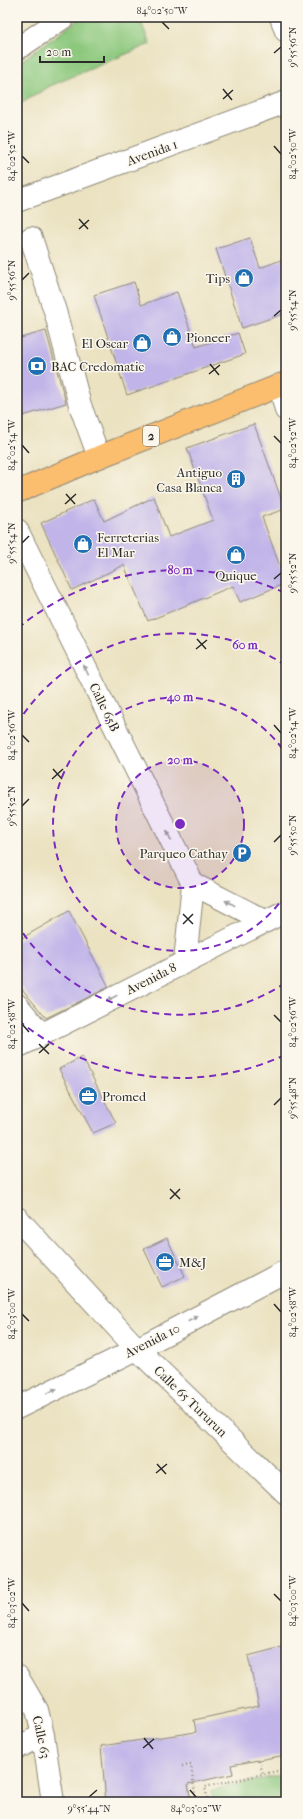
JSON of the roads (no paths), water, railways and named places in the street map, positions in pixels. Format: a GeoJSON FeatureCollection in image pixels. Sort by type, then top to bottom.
{"type":"FeatureCollection","features":[{"type":"Feature","properties":{"kind":"highway","name":"2"},"geometry":{"type":"LineString","coordinates":[[17,492],[99,457],[283,384]]}},
{"type":"Feature","properties":{"kind":"street"},"geometry":{"type":"LineString","coordinates":[[17,49],[64,17]]}},
{"type":"Feature","properties":{"kind":"street"},"geometry":{"type":"LineString","coordinates":[[281,17],[286,31]]}},
{"type":"Feature","properties":{"kind":"street","name":"Avenida 1"},"geometry":{"type":"LineString","coordinates":[[17,201],[286,102]]}},
{"type":"Feature","properties":{"kind":"street"},"geometry":{"type":"LineString","coordinates":[[31,238],[55,310],[80,405],[99,457]]}},
{"type":"Feature","properties":{"kind":"street"},"geometry":{"type":"LineString","coordinates":[[283,384],[286,410]]}},
{"type":"Feature","properties":{"kind":"street","name":"Calle 65B"},"geometry":{"type":"LineString","coordinates":[[17,530],[193,884]]}},
{"type":"Feature","properties":{"kind":"street"},"geometry":{"type":"LineString","coordinates":[[186,961],[193,884],[265,921]]}},
{"type":"Feature","properties":{"kind":"street","name":"Avenida 8"},"geometry":{"type":"LineString","coordinates":[[17,1047],[286,911]]}},
{"type":"Feature","properties":{"kind":"street"},"geometry":{"type":"LineString","coordinates":[[17,1005],[41,1034]]}},
{"type":"Feature","properties":{"kind":"street","name":"Calle 65 Tururun"},"geometry":{"type":"LineString","coordinates":[[17,1218],[136,1349],[286,1493]]}},
{"type":"Feature","properties":{"kind":"street","name":"Avenida 10"},"geometry":{"type":"LineString","coordinates":[[17,1408],[136,1349],[286,1271]]}},
{"type":"Feature","properties":{"kind":"street","name":"Calle 63"},"geometry":{"type":"LineString","coordinates":[[17,1676],[37,1710],[43,1734],[54,1802]]}},
{"type":"Feature","properties":{"kind":"street"},"geometry":{"type":"LineString","coordinates":[[17,1748],[43,1734]]}},
{"type":"Feature","properties":{"kind":"place","name":"Tips"},"geometry":{"type":"Point","coordinates":[244,278]}},
{"type":"Feature","properties":{"kind":"place","name":"Pioneer"},"geometry":{"type":"Point","coordinates":[172,337]}},
{"type":"Feature","properties":{"kind":"place","name":"El Oscar"},"geometry":{"type":"Point","coordinates":[142,343]}},
{"type":"Feature","properties":{"kind":"place","name":"BAC Credomatic"},"geometry":{"type":"Point","coordinates":[37,366]}},
{"type":"Feature","properties":{"kind":"place","name":"Antiguo Casa Blanca"},"geometry":{"type":"Point","coordinates":[236,479]}},
{"type":"Feature","properties":{"kind":"place","name":"Ferreterias El Mar"},"geometry":{"type":"Point","coordinates":[83,544]}},
{"type":"Feature","properties":{"kind":"place","name":"Quique"},"geometry":{"type":"Point","coordinates":[236,555]}},
{"type":"Feature","properties":{"kind":"place","name":"Parqueo Cathay"},"geometry":{"type":"Point","coordinates":[242,853]}},
{"type":"Feature","properties":{"kind":"place","name":"Promed"},"geometry":{"type":"Point","coordinates":[88,1096]}},
{"type":"Feature","properties":{"kind":"place","name":"M&J"},"geometry":{"type":"Point","coordinates":[165,1262]}}]}
